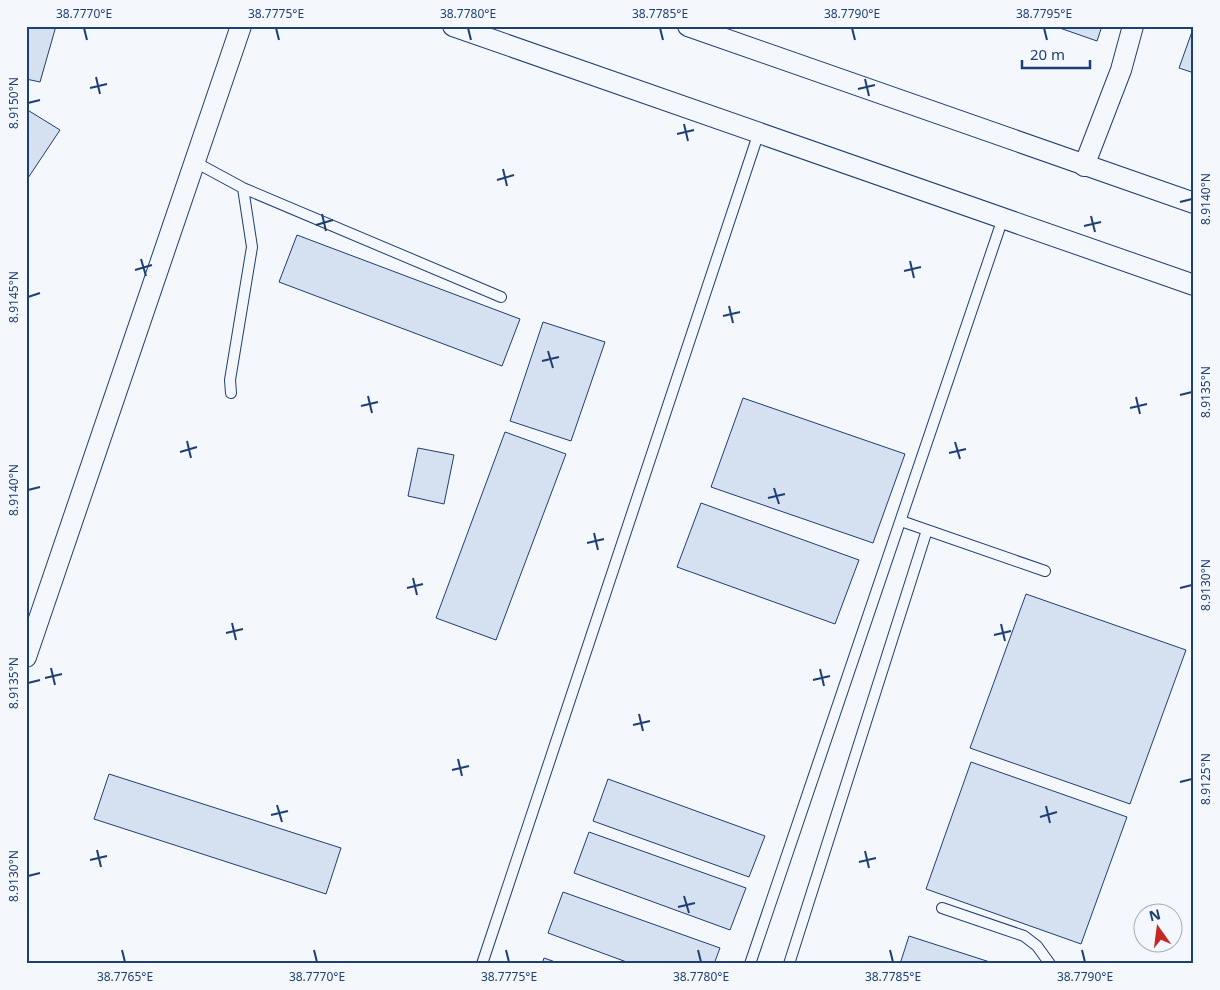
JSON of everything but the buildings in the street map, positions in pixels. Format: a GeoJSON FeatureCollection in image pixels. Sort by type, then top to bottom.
{"type":"FeatureCollection","features":[{"type":"Feature","properties":{"kind":"street"},"geometry":{"type":"LineString","coordinates":[[26,657],[241,26]]}},
{"type":"Feature","properties":{"kind":"street"},"geometry":{"type":"LineString","coordinates":[[453,26],[1194,285]]}},
{"type":"Feature","properties":{"kind":"street"},"geometry":{"type":"LineString","coordinates":[[688,26],[1084,166],[1194,202]]}},
{"type":"Feature","properties":{"kind":"street"},"geometry":{"type":"LineString","coordinates":[[1084,166],[1120,70],[1133,26]]}},
{"type":"Feature","properties":{"kind":"lane"},"geometry":{"type":"LineString","coordinates":[[482,964],[759,132]]}},
{"type":"Feature","properties":{"kind":"lane"},"geometry":{"type":"LineString","coordinates":[[195,162],[243,188],[501,296]]}},
{"type":"Feature","properties":{"kind":"lane"},"geometry":{"type":"LineString","coordinates":[[231,393],[230,380],[252,247],[243,188]]}},
{"type":"Feature","properties":{"kind":"lane"},"geometry":{"type":"LineString","coordinates":[[750,964],[1004,218]]}},
{"type":"Feature","properties":{"kind":"lane"},"geometry":{"type":"LineString","coordinates":[[901,521],[1045,571]]}},
{"type":"Feature","properties":{"kind":"lane"},"geometry":{"type":"LineString","coordinates":[[789,964],[927,530]]}},
{"type":"Feature","properties":{"kind":"lane"},"geometry":{"type":"LineString","coordinates":[[942,908],[1024,936],[1037,946],[1050,964]]}}]}
